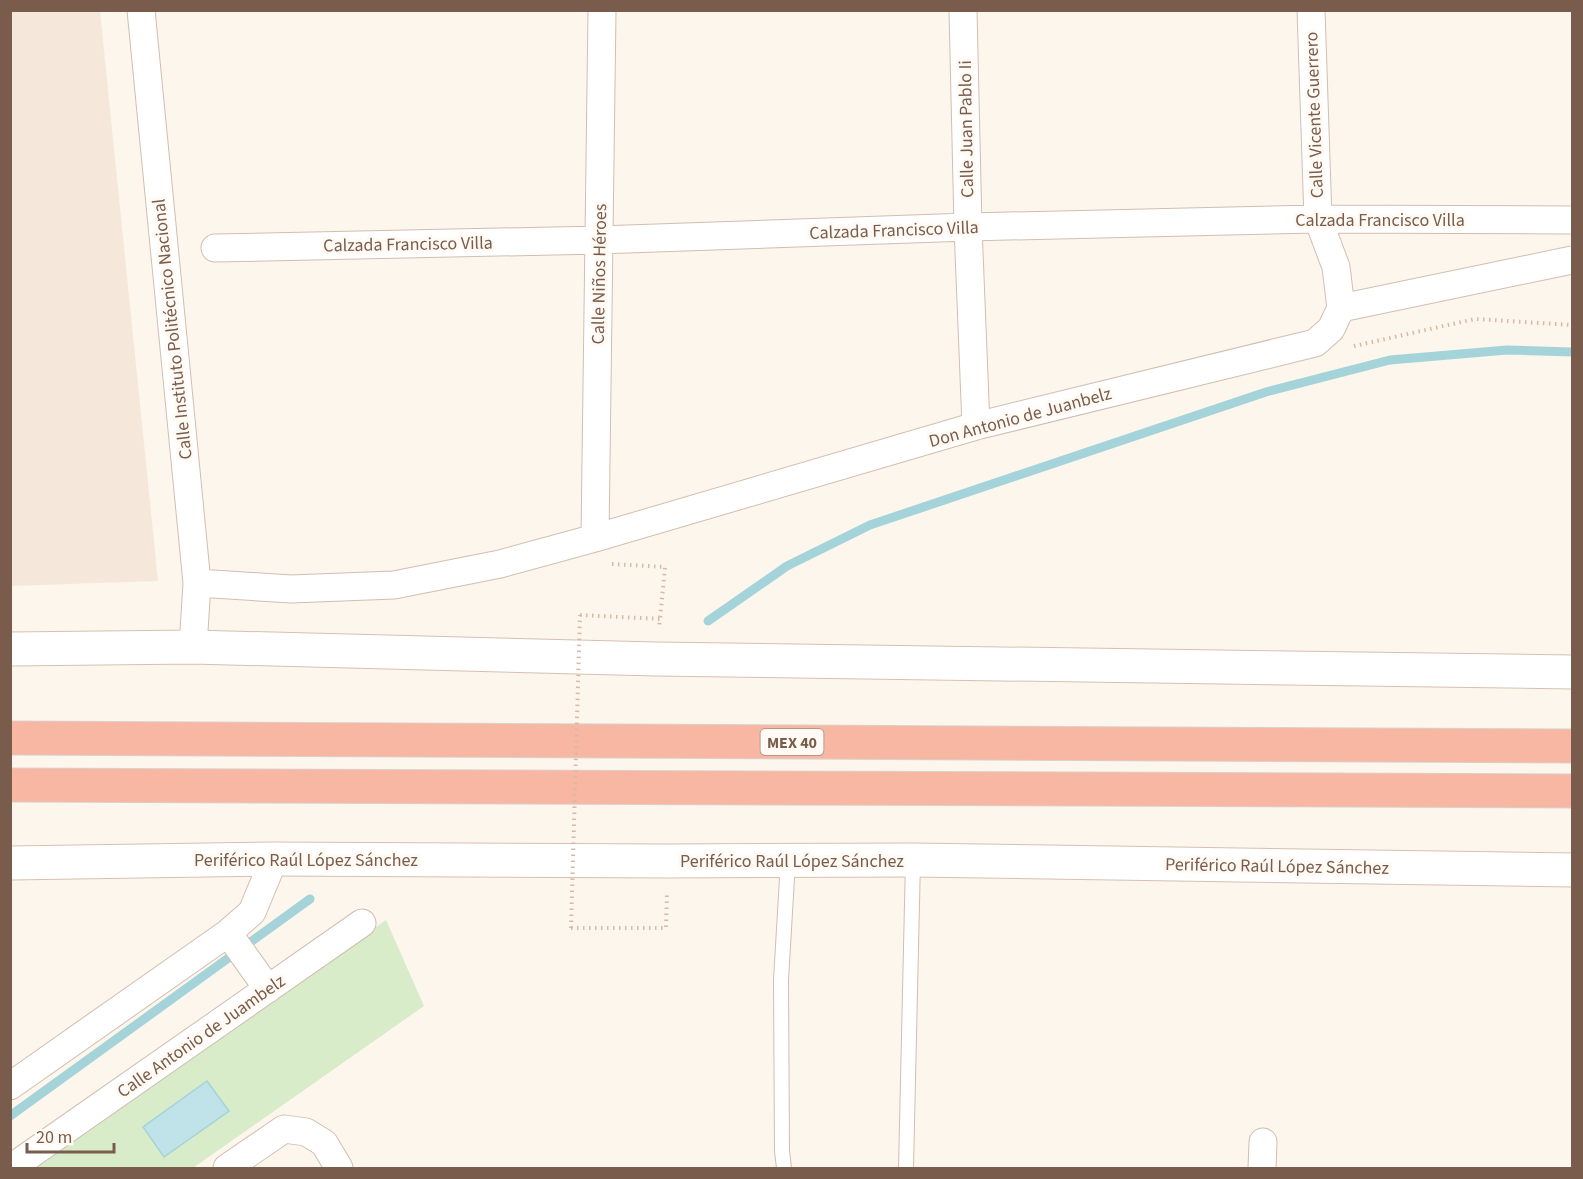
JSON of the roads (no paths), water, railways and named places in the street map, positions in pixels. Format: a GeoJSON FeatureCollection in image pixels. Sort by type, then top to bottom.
{"type":"FeatureCollection","features":[{"type":"Feature","properties":{"kind":"highway","name":"MEX 40"},"geometry":{"type":"LineString","coordinates":[[10,738],[1572,746]]}},
{"type":"Feature","properties":{"kind":"highway"},"geometry":{"type":"LineString","coordinates":[[10,785],[1572,791]]}},
{"type":"Feature","properties":{"kind":"main road"},"geometry":{"type":"LineString","coordinates":[[10,649],[193,648],[680,659],[1572,672]]}},
{"type":"Feature","properties":{"kind":"main road","name":"Periférico Raúl López Sánchez"},"geometry":{"type":"LineString","coordinates":[[10,864],[274,859],[913,861],[1572,870]]}},
{"type":"Feature","properties":{"kind":"street","name":"Calle Instituto Politécnico Nacional"},"geometry":{"type":"LineString","coordinates":[[141,10],[197,583],[193,648]]}},
{"type":"Feature","properties":{"kind":"street","name":"Calle Niños Héroes"},"geometry":{"type":"LineString","coordinates":[[594,538],[602,10]]}},
{"type":"Feature","properties":{"kind":"street","name":"Calle Juan Pablo Ii"},"geometry":{"type":"LineString","coordinates":[[963,10],[976,426]]}},
{"type":"Feature","properties":{"kind":"street","name":"Calle Vicente Guerrero"},"geometry":{"type":"LineString","coordinates":[[1311,10],[1318,219]]}},
{"type":"Feature","properties":{"kind":"street","name":"Calzada Francisco Villa"},"geometry":{"type":"LineString","coordinates":[[215,248],[599,240],[968,227],[1318,219],[1572,220]]}},
{"type":"Feature","properties":{"kind":"street"},"geometry":{"type":"LineString","coordinates":[[1318,219],[1336,267],[1341,308],[1572,260]]}},
{"type":"Feature","properties":{"kind":"street","name":"Don Antonio de Juanbelz"},"geometry":{"type":"LineString","coordinates":[[197,583],[291,589],[394,585],[500,564],[976,426],[1315,343],[1331,329],[1341,308]]}},
{"type":"Feature","properties":{"kind":"street"},"geometry":{"type":"LineString","coordinates":[[10,1086],[233,939],[252,912],[274,859]]}},
{"type":"Feature","properties":{"kind":"street","name":"Calle Antonio de Juambelz"},"geometry":{"type":"LineString","coordinates":[[11,1168],[263,983],[362,923]]}},
{"type":"Feature","properties":{"kind":"street"},"geometry":{"type":"LineString","coordinates":[[233,939],[263,983]]}},
{"type":"Feature","properties":{"kind":"street"},"geometry":{"type":"LineString","coordinates":[[227,1168],[284,1129],[306,1132],[324,1143],[339,1168]]}},
{"type":"Feature","properties":{"kind":"lane"},"geometry":{"type":"LineString","coordinates":[[783,1168],[781,980],[788,861]]}},
{"type":"Feature","properties":{"kind":"lane"},"geometry":{"type":"LineString","coordinates":[[906,1168],[913,861]]}},
{"type":"Feature","properties":{"kind":"water"},"geometry":{"type":"Polygon","coordinates":[[[207,1081],[229,1111],[164,1157],[143,1127],[207,1081]]]}},
{"type":"Feature","properties":{"kind":"waterway"},"geometry":{"type":"LineString","coordinates":[[708,621],[787,566],[870,525],[1266,392],[1390,360],[1507,350],[1572,352]]}},
{"type":"Feature","properties":{"kind":"waterway"},"geometry":{"type":"LineString","coordinates":[[10,1116],[310,899]]}}]}
